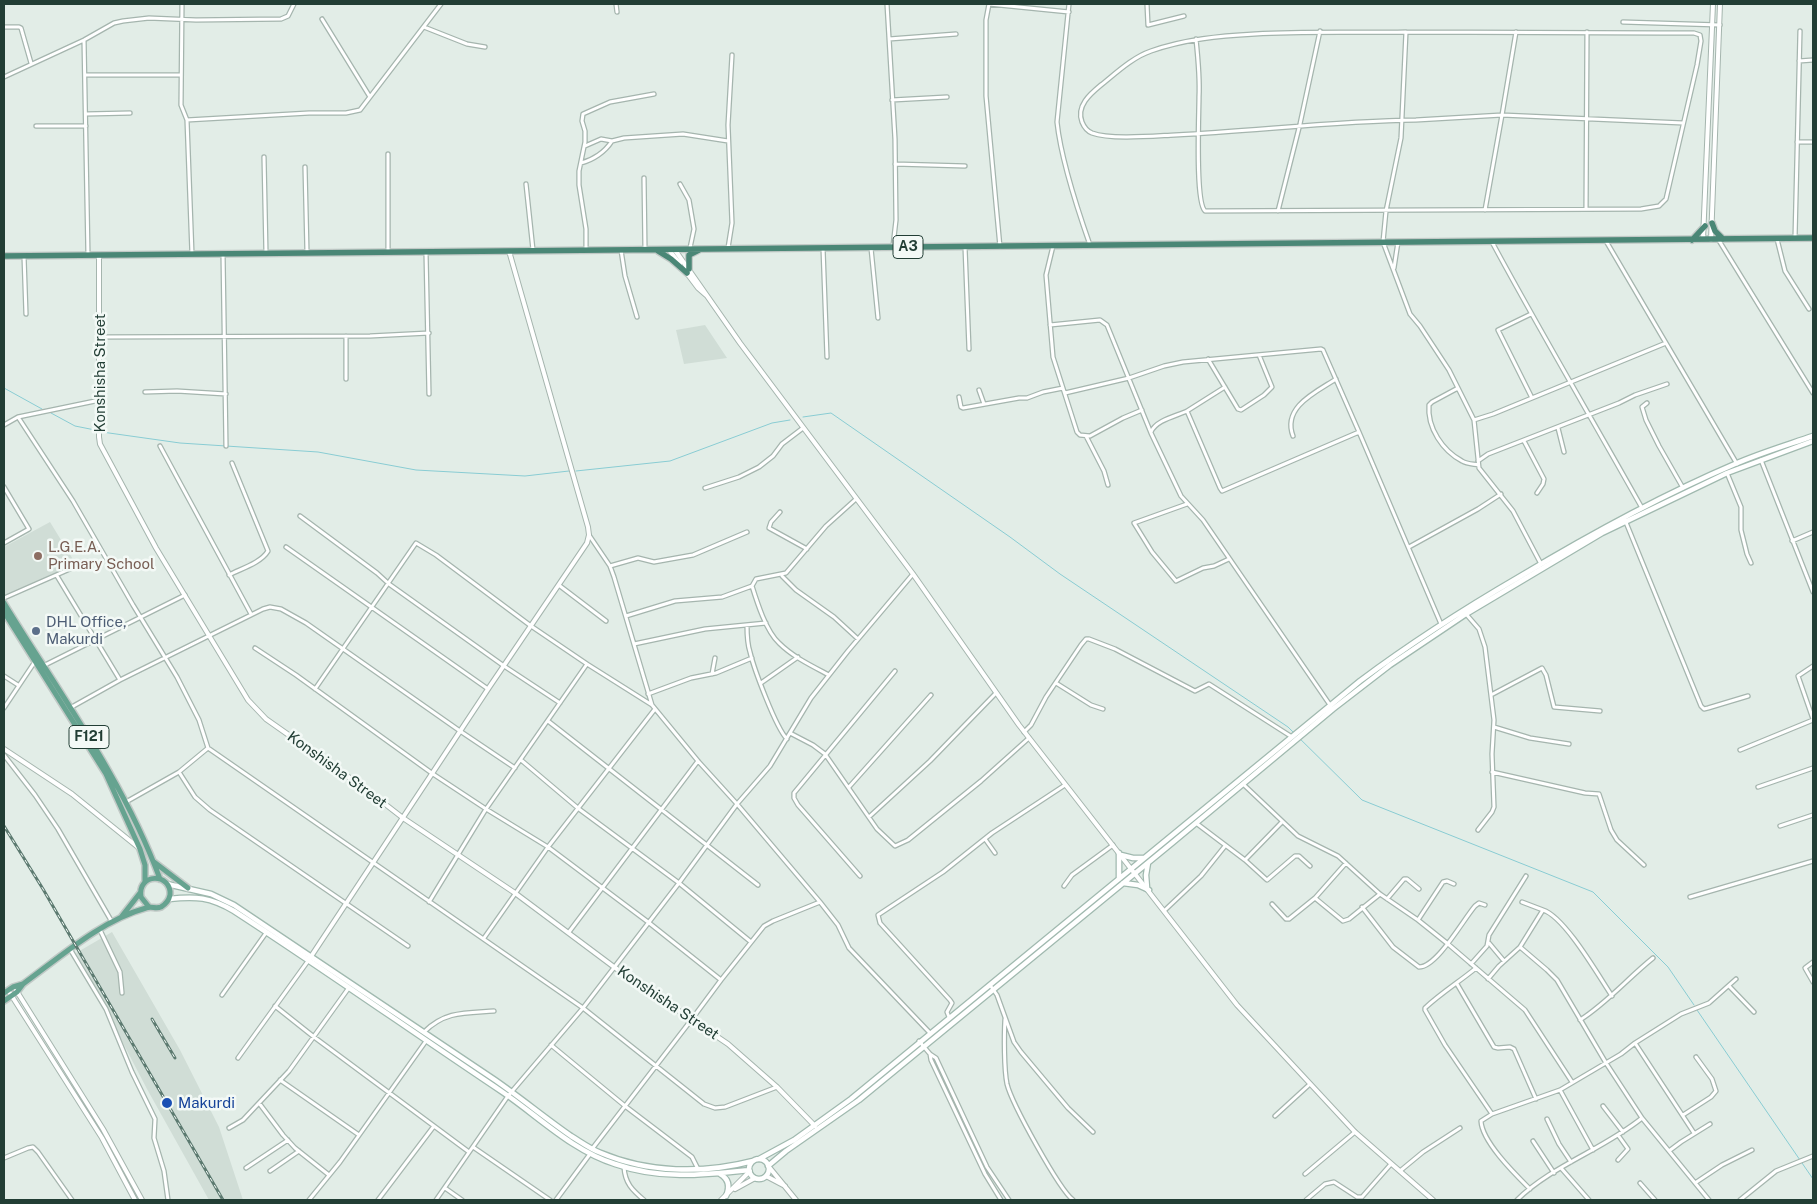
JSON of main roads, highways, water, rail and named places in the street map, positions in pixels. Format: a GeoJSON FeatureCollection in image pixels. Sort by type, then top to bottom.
{"type":"FeatureCollection","features":[{"type":"Feature","properties":{"kind":"highway"},"geometry":{"type":"LineString","coordinates":[[1712,223],[1721,239]]}},
{"type":"Feature","properties":{"kind":"highway"},"geometry":{"type":"LineString","coordinates":[[1692,240],[1705,226]]}},
{"type":"Feature","properties":{"kind":"highway","name":"A3"},"geometry":{"type":"LineString","coordinates":[[4,256],[1813,238]]}},
{"type":"Feature","properties":{"kind":"highway"},"geometry":{"type":"LineString","coordinates":[[653,250],[670,258],[688,271],[689,255],[702,249]]}},
{"type":"Feature","properties":{"kind":"main road"},"geometry":{"type":"LineString","coordinates":[[753,1161],[750,1165],[750,1171],[755,1178],[766,1176],[768,1166],[786,1151],[840,1114],[1133,871],[1196,823],[1360,686],[1426,640],[1642,508],[1683,488],[1813,436]]}},
{"type":"Feature","properties":{"kind":"main road"},"geometry":{"type":"LineString","coordinates":[[1121,881],[1148,889],[1146,875],[1147,860],[1330,705],[1388,660],[1441,624],[1540,564],[1625,519],[1727,473],[1737,466],[1761,460],[1813,441]]}},
{"type":"Feature","properties":{"kind":"main road","name":"F121"},"geometry":{"type":"LineString","coordinates":[[4,603],[69,708],[102,757],[126,802],[160,879]]}},
{"type":"Feature","properties":{"kind":"main road","name":"F121"},"geometry":{"type":"LineString","coordinates":[[4,612],[34,663],[106,774],[140,849],[145,865],[145,882],[140,889],[140,893]]}},
{"type":"Feature","properties":{"kind":"main road"},"geometry":{"type":"LineString","coordinates":[[1121,881],[1120,854],[1147,860]]}},
{"type":"Feature","properties":{"kind":"main road"},"geometry":{"type":"LineString","coordinates":[[154,862],[188,888]]}},
{"type":"Feature","properties":{"kind":"main road"},"geometry":{"type":"LineString","coordinates":[[145,882],[155,878],[160,879],[167,884],[211,894],[234,905],[348,989],[510,1094]]}},
{"type":"Feature","properties":{"kind":"main road"},"geometry":{"type":"LineString","coordinates":[[4,1000],[11,991],[112,922],[149,907],[163,906],[170,893],[167,884]]}},
{"type":"Feature","properties":{"kind":"main road"},"geometry":{"type":"LineString","coordinates":[[140,893],[142,901],[149,907]]}},
{"type":"Feature","properties":{"kind":"main road"},"geometry":{"type":"LineString","coordinates":[[122,917],[140,893]]}},
{"type":"Feature","properties":{"kind":"main road"},"geometry":{"type":"LineString","coordinates":[[169,898],[194,897],[212,900],[234,910],[266,933],[424,1032],[591,1152],[624,1167],[665,1175],[720,1174],[750,1171]]}},
{"type":"Feature","properties":{"kind":"main road"},"geometry":{"type":"LineString","coordinates":[[591,1152],[646,1166],[676,1170],[730,1167],[759,1159],[815,1126],[851,1099],[949,1017],[992,987]]}},
{"type":"Feature","properties":{"kind":"main road"},"geometry":{"type":"LineString","coordinates":[[759,1159],[768,1166]]}},
{"type":"Feature","properties":{"kind":"main road"},"geometry":{"type":"LineString","coordinates":[[720,1174],[725,1177],[728,1183],[726,1196]]}},
{"type":"Feature","properties":{"kind":"waterway"},"geometry":{"type":"LineString","coordinates":[[4,388],[42,409]]}},
{"type":"Feature","properties":{"kind":"waterway"},"geometry":{"type":"LineString","coordinates":[[51,413],[75,426],[95,430]]}},
{"type":"Feature","properties":{"kind":"waterway"},"geometry":{"type":"LineString","coordinates":[[803,417],[831,413],[1010,537],[1060,574],[1288,727],[1362,800],[1593,892],[1668,967],[1694,1005]]}},
{"type":"Feature","properties":{"kind":"waterway"},"geometry":{"type":"LineString","coordinates":[[576,471],[670,461],[772,423],[790,420]]}},
{"type":"Feature","properties":{"kind":"waterway"},"geometry":{"type":"LineString","coordinates":[[102,432],[180,443],[318,452],[416,470],[525,476],[569,471]]}},
{"type":"Feature","properties":{"kind":"waterway"},"geometry":{"type":"LineString","coordinates":[[1697,1010],[1813,1179]]}},
{"type":"Feature","properties":{"kind":"railway"},"geometry":{"type":"LineString","coordinates":[[4,826],[43,889],[223,1200]]}},
{"type":"Feature","properties":{"kind":"railway"},"geometry":{"type":"LineString","coordinates":[[152,1019],[175,1058]]}},
{"type":"Feature","properties":{"kind":"place","name":"L.G.E.A. Primary School"},"geometry":{"type":"Point","coordinates":[38,556]}},
{"type":"Feature","properties":{"kind":"place","name":"DHL Office, Makurdi"},"geometry":{"type":"Point","coordinates":[36,631]}},
{"type":"Feature","properties":{"kind":"place","name":"Makurdi"},"geometry":{"type":"Point","coordinates":[167,1103]}}]}
